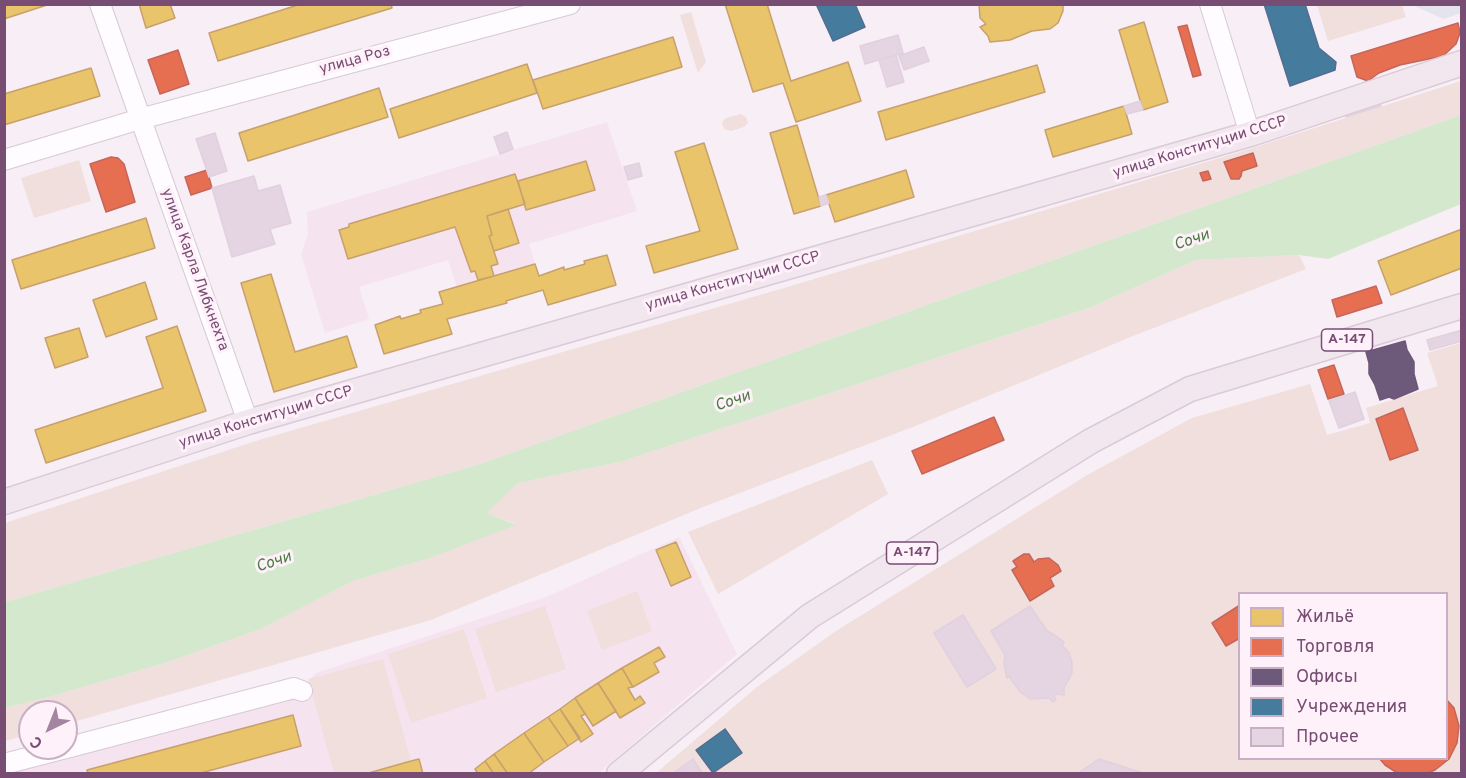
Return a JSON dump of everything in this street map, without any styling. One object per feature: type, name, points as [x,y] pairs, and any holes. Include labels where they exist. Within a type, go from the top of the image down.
[{"type":"main road","name":"улица Конституции СССР","points":[[4,502],[248,422],[1250,134],[1461,63]]},
{"type":"main road","name":"А-147","points":[[619,774],[810,616],[1091,441],[1190,389],[1461,306]]},
{"type":"street","name":"улица Карла Либкнехта","points":[[100,4],[248,422]]},
{"type":"street","name":"улица Роз","points":[[4,160],[140,119],[570,4]]},
{"type":"street","points":[[1210,4],[1250,134]]},
{"type":"street","points":[[78,745],[294,688],[302,691]]},
{"type":"street","points":[[4,764],[20,760]]},
{"type":"shaded area","points":[[1317,5],[1402,5],[1406,17],[1328,41]]},
{"type":"shaded area","points":[[1412,5],[1461,5],[1461,13],[1444,19]]},
{"type":"shaded area","points":[[691,12],[706,62],[698,73],[680,15]]},
{"type":"shaded area","points":[[1461,81],[1461,115],[477,465],[5,602],[5,523],[259,440],[784,288],[1243,151]]},
{"type":"shaded area","points":[[741,114],[746,117],[748,123],[744,127],[731,131],[724,129],[722,122],[726,118]]},
{"type":"shaded area","points":[[607,122],[637,211],[529,244],[535,264],[457,287],[448,260],[359,287],[369,319],[325,333],[301,254],[308,234],[307,212]]},
{"type":"shaded area","points":[[79,160],[91,201],[34,218],[21,178]]},
{"type":"shaded area","points":[[1299,255],[1306,269],[1133,336],[918,425],[703,507],[431,620],[78,721],[78,700],[37,700],[165,663],[261,629],[353,581],[430,558],[515,524],[487,513],[518,483],[620,462],[1089,308],[1196,260]]},
{"type":"shaded area","points":[[1461,343],[1461,773],[655,774],[757,687],[836,631],[1089,474],[1192,418],[1310,384],[1327,435],[1370,423],[1366,408],[1438,386],[1427,353]]},
{"type":"shaded area","points":[[872,460],[888,494],[718,594],[688,532]]},
{"type":"shaded area","points":[[679,537],[737,654],[599,773],[5,774],[4,770],[45,760],[78,760],[78,752],[293,699],[316,673],[546,597]]},
{"type":"shaded area","points":[[637,591],[652,631],[602,650],[587,611]]},
{"type":"shaded area","points":[[545,606],[566,669],[496,692],[475,629]]},
{"type":"shaded area","points":[[464,629],[487,698],[411,723],[388,654]]},
{"type":"shaded area","points":[[383,659],[411,761],[365,773],[334,773],[308,679]]},
{"type":"shaded area","points":[[18,705],[18,737],[5,741],[4,708]]},
{"type":"water","name":"Сочи","points":[[1461,115],[1461,204],[1328,259],[1299,255],[1196,260],[1089,308],[620,462],[518,483],[487,513],[516,525],[430,558],[353,581],[261,629],[165,663],[49,697],[37,700],[18,700],[18,705],[5,708],[5,602],[477,465]]},
{"type":"building: Жильё","points":[[4,4],[50,4],[4,19]]},
{"type":"building: Жильё","points":[[139,4],[170,4],[175,18],[146,28]]},
{"type":"building: Жильё","points":[[301,4],[391,4],[392,8],[218,61],[209,33]]},
{"type":"building: Жильё","points":[[725,4],[767,4],[791,81],[848,62],[861,101],[796,122],[783,83],[753,92]]},
{"type":"building: Жильё","points":[[979,4],[1063,4],[1063,11],[1058,23],[1050,29],[1032,31],[1010,40],[990,42],[980,27],[986,24],[980,18]]},
{"type":"building: Жильё","points":[[1144,22],[1168,102],[1143,110],[1119,30]]},
{"type":"building: Жильё","points":[[673,37],[682,67],[543,109],[533,80]]},
{"type":"building: Жильё","points":[[527,64],[537,93],[399,138],[390,109]]},
{"type":"building: Жильё","points":[[1037,65],[1045,92],[886,140],[878,112]]},
{"type":"building: Жильё","points":[[91,68],[100,96],[4,125],[4,94]]},
{"type":"building: Жильё","points":[[379,88],[388,117],[248,161],[239,133]]},
{"type":"building: Жильё","points":[[1124,106],[1132,134],[1053,157],[1045,130]]},
{"type":"building: Жильё","points":[[797,125],[821,206],[794,214],[770,133]]},
{"type":"building: Жильё","points":[[704,143],[738,249],[654,273],[646,246],[700,231],[675,152]]},
{"type":"building: Жильё","points":[[586,161],[595,190],[526,210],[518,181]]},
{"type":"building: Жильё","points":[[906,170],[914,197],[835,222],[826,195]]},
{"type":"building: Жильё","points":[[515,174],[525,204],[487,216],[492,235],[489,236],[498,264],[491,266],[494,276],[478,280],[475,271],[471,272],[455,227],[348,259],[339,230],[349,227],[349,224]]},
{"type":"building: Жильё","points":[[508,209],[519,243],[494,251],[489,236],[492,235],[487,216]]},
{"type":"building: Жильё","points":[[146,218],[155,248],[21,289],[12,260]]},
{"type":"building: Жильё","points":[[1462,229],[1462,268],[1391,295],[1378,261]]},
{"type":"building: Жильё","points":[[607,255],[616,285],[548,305],[543,290],[506,301],[507,303],[447,319],[452,334],[384,354],[375,325],[400,316],[401,319],[421,313],[420,310],[443,304],[439,292],[535,264],[539,276],[564,267],[564,270],[585,264],[584,261]]},
{"type":"building: Жильё","points":[[271,274],[295,352],[347,336],[357,367],[274,392],[241,283]]},
{"type":"building: Жильё","points":[[145,282],[157,319],[106,337],[93,300]]},
{"type":"building: Жильё","points":[[177,326],[206,411],[46,463],[35,430],[163,388],[146,337]]},
{"type":"building: Жильё","points":[[79,328],[88,357],[55,368],[45,338]]},
{"type":"building: Жильё","points":[[676,542],[691,577],[671,586],[656,550]]},
{"type":"building: Жильё","points":[[659,647],[665,657],[654,663],[659,672],[633,687],[622,668]]},
{"type":"building: Жильё","points":[[622,668],[633,687],[628,688],[635,700],[640,696],[645,703],[620,718],[598,683]]},
{"type":"building: Жильё","points":[[598,683],[616,711],[593,726],[575,698]]},
{"type":"building: Жильё","points":[[575,698],[585,714],[581,716],[593,734],[581,742],[560,709]]},
{"type":"building: Жильё","points":[[560,709],[580,738],[568,746],[548,717]]},
{"type":"building: Жильё","points":[[293,715],[301,746],[197,774],[88,774],[87,770]]},
{"type":"building: Жильё","points":[[548,717],[568,746],[544,762],[524,733]]},
{"type":"building: Жильё","points":[[524,733],[544,762],[528,774],[508,774],[494,754]]},
{"type":"building: Жильё","points":[[494,754],[508,774],[494,774],[485,761]]},
{"type":"building: Жильё","points":[[419,759],[423,774],[365,774],[411,761]]},
{"type":"building: Жильё","points":[[485,761],[494,774],[478,774],[475,769]]},
{"type":"building: Торговля","points":[[1458,23],[1460,33],[1456,44],[1443,56],[1400,65],[1379,73],[1368,81],[1357,77],[1351,56]]},
{"type":"building: Торговля","points":[[1187,25],[1201,75],[1193,77],[1178,27]]},
{"type":"building: Торговля","points":[[178,50],[189,84],[160,94],[148,60]]},
{"type":"building: Торговля","points":[[1253,153],[1257,166],[1242,171],[1239,179],[1231,179],[1224,162]]},
{"type":"building: Торговля","points":[[111,157],[118,158],[124,164],[135,202],[106,212],[90,164]]},
{"type":"building: Торговля","points":[[207,170],[212,188],[191,195],[185,177]]},
{"type":"building: Торговля","points":[[1208,171],[1211,179],[1203,181],[1200,173]]},
{"type":"building: Торговля","points":[[1376,286],[1382,303],[1337,317],[1332,300]]},
{"type":"building: Торговля","points":[[1334,365],[1344,394],[1328,399],[1318,370]]},
{"type":"building: Торговля","points":[[1403,408],[1418,450],[1390,460],[1376,419]]},
{"type":"building: Торговля","points":[[994,417],[1004,440],[922,474],[912,451]]},
{"type":"building: Торговля","points":[[1024,554],[1029,554],[1034,562],[1038,559],[1049,558],[1058,565],[1061,571],[1050,578],[1054,586],[1030,601],[1012,570],[1017,567],[1013,561]]},
{"type":"building: Торговля","points":[[1238,606],[1238,639],[1226,646],[1212,623]]},
{"type":"building: Торговля","points":[[1448,701],[1454,708],[1459,726],[1457,743],[1449,759]]},
{"type":"building: Торговля","points":[[1381,760],[1448,760],[1435,770],[1425,774],[1399,774]]},
{"type":"building: Офисы","points":[[1405,341],[1414,362],[1418,389],[1394,399],[1389,397],[1380,400],[1369,374],[1366,352]]},
{"type":"building: Учреждения","points":[[816,4],[855,4],[865,27],[833,41]]},
{"type":"building: Учреждения","points":[[1264,4],[1305,4],[1319,48],[1336,62],[1335,70],[1290,86]]},
{"type":"building: Учреждения","points":[[725,729],[742,753],[713,773],[696,750]]},
{"type":"building: Прочее","points":[[898,35],[903,53],[865,64],[860,46]]},
{"type":"building: Прочее","points":[[924,47],[929,61],[904,70],[899,56]]},
{"type":"building: Прочее","points":[[896,55],[904,82],[887,87],[879,60]]},
{"type":"building: Прочее","points":[[1378,97],[1381,106],[1346,117],[1343,108]]},
{"type":"building: Прочее","points":[[1140,101],[1143,110],[1127,114],[1124,106]]},
{"type":"building: Прочее","points":[[507,132],[513,149],[500,154],[494,137]]},
{"type":"building: Прочее","points":[[215,133],[227,171],[209,177],[196,139]]},
{"type":"building: Прочее","points":[[639,163],[642,176],[628,180],[624,167]]},
{"type":"building: Прочее","points":[[254,176],[258,191],[280,185],[291,223],[270,229],[275,244],[232,257],[212,188]]},
{"type":"building: Прочее","points":[[826,195],[829,203],[821,206],[819,197]]},
{"type":"building: Прочее","points":[[1462,330],[1462,341],[1430,350],[1427,340]]},
{"type":"building: Прочее","points":[[1355,392],[1364,419],[1339,428],[1329,401]]},
{"type":"building: Прочее","points":[[1030,606],[1047,631],[1064,642],[1062,645],[1069,653],[1072,663],[1072,673],[1064,688],[1064,695],[1057,694],[1053,702],[1049,698],[1030,699],[1020,692],[1009,676],[1007,678],[1005,655],[991,631]]},
{"type":"building: Прочее","points":[[963,615],[996,669],[967,687],[934,633]]},
{"type":"building: Прочее","points":[[693,759],[703,774],[672,774]]},
{"type":"building: Прочее","points":[[1099,759],[1146,774],[1077,774]]}]
